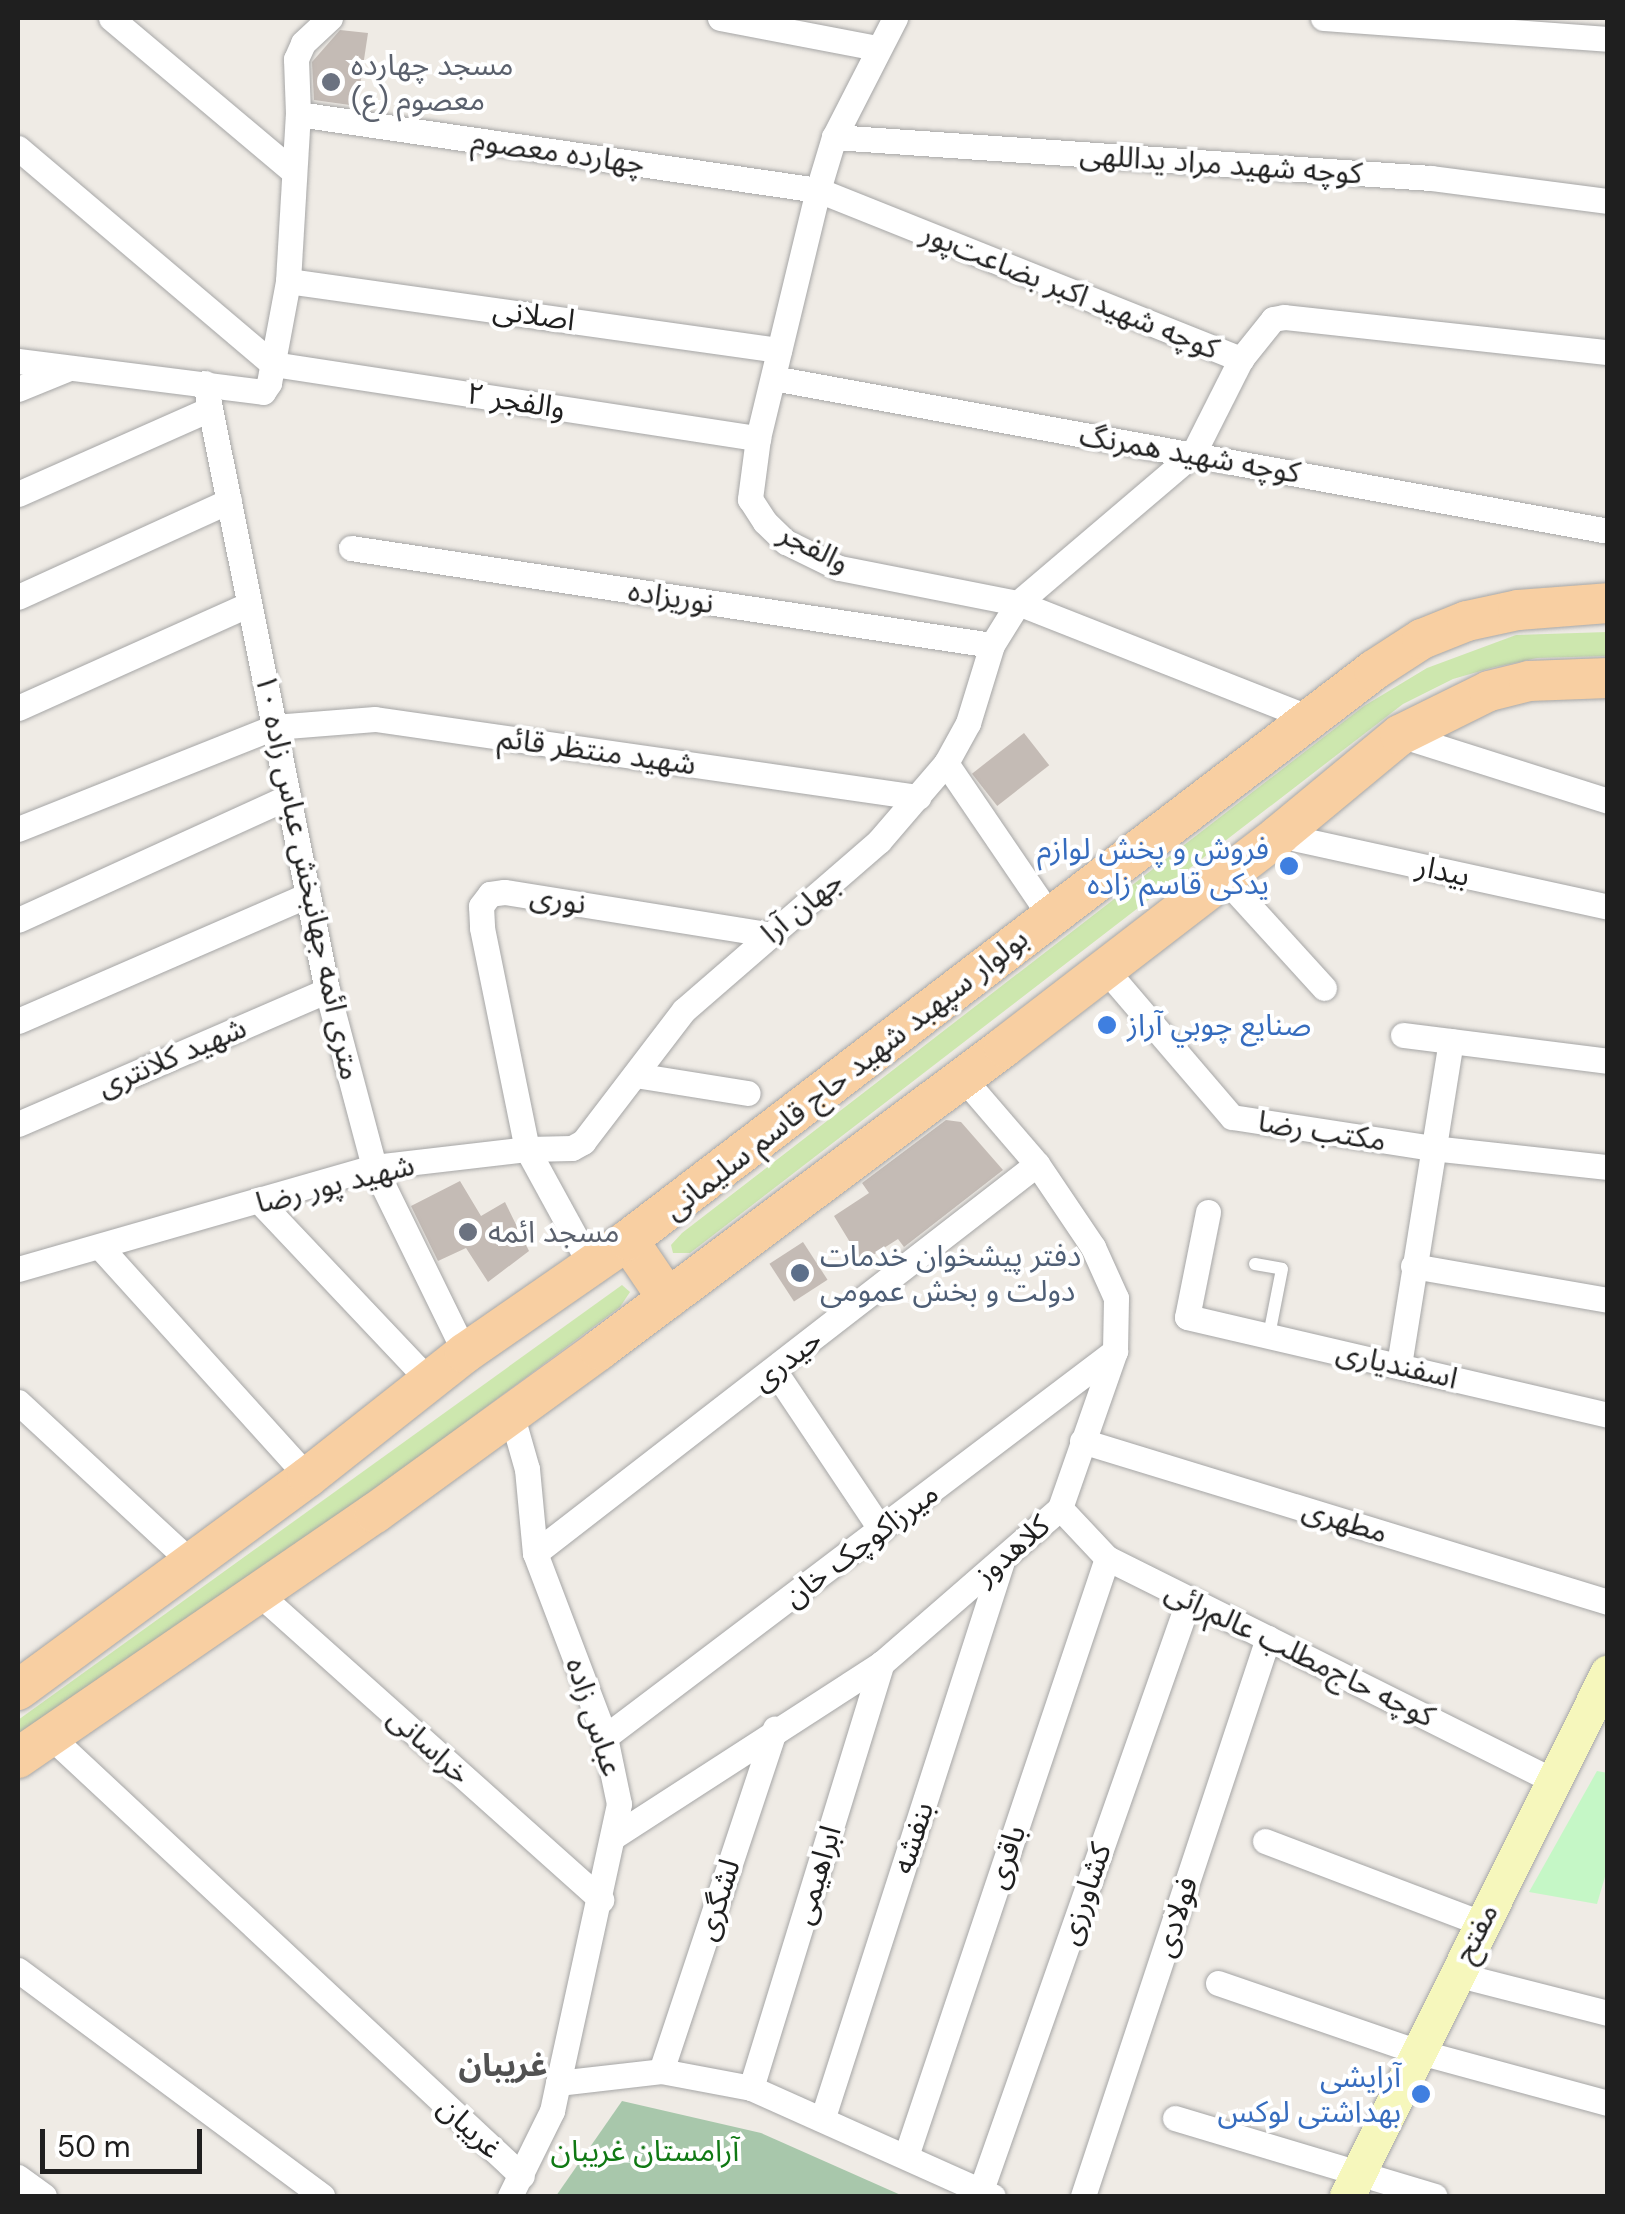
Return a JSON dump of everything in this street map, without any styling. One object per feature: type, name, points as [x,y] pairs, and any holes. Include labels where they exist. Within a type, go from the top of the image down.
[{"type":"main road","name":"بولوار سپهبد شهید حاج قاسم سلیمانی","points":[[20,1684],[192,1563],[465,1352],[628,1240],[1050,916],[1422,639],[1518,610],[1608,604]]},
{"type":"main road","points":[[34,1748],[668,1299],[1279,836],[1400,736],[1489,691],[1529,681],[1608,678]]},
{"type":"main road","points":[[628,1240],[668,1299]]},
{"type":"main road","name":"مفتح","points":[[1352,2185],[1608,1672]]},
{"type":"street","points":[[111,18],[294,172]]},
{"type":"street","points":[[18,361],[262,392],[273,364],[288,280],[298,114],[296,60],[304,43],[330,18]]},
{"type":"street","points":[[720,18],[878,48]]},
{"type":"street","name":"والفجر","points":[[895,18],[834,137],[818,190],[758,438],[750,499],[765,522],[786,542],[840,568],[1018,603],[1312,719]]},
{"type":"street","points":[[1323,18],[1608,40]]},
{"type":"street","name":"چهارده معصوم","points":[[298,114],[818,190]]},
{"type":"street","name":"کوچه شهید مراد یداللهی","points":[[834,137],[1432,178],[1608,201]]},
{"type":"street","points":[[18,148],[273,364]]},
{"type":"street","name":"کوچه شهید اکبر بضاعت‌پور","points":[[818,190],[1242,359],[1273,319],[1284,317],[1608,352]]},
{"type":"street","name":"اصلانی","points":[[288,280],[780,350]]},
{"type":"street","points":[[1193,454],[1242,359]]},
{"type":"street","name":"والفجر ۲","points":[[273,364],[758,438]]},
{"type":"street","points":[[18,389],[72,367]]},
{"type":"street","name":"کوچه شهید همرنگ","points":[[772,378],[1608,531]]},
{"type":"street","name":"۱۰ متری ائمه جهانبخش عباس زاده","points":[[205,383],[327,990],[374,1167],[465,1352]]},
{"type":"street","points":[[18,494],[210,409]]},
{"type":"street","name":"جهان آرا","points":[[527,1150],[572,1148],[583,1142],[684,1010],[767,934],[846,871],[918,797],[946,763],[968,722],[992,645],[1018,603],[1193,454]]},
{"type":"street","points":[[18,597],[228,501]]},
{"type":"street","name":"نوریزاده","points":[[351,548],[992,645]]},
{"type":"street","points":[[18,708],[249,604]]},
{"type":"street","name":"شهید منتظر قائم","points":[[18,829],[274,728],[375,720],[918,797]]},
{"type":"street","points":[[1400,736],[1608,800]]},
{"type":"street","points":[[946,763],[1050,916]]},
{"type":"street","points":[[18,920],[288,797]]},
{"type":"street","name":"بیدار","points":[[1279,836],[1608,907]]},
{"type":"street","points":[[1223,877],[1324,988]]},
{"type":"street","name":"نوری","points":[[527,1150],[482,928],[481,906],[490,894],[504,892],[767,934]]},
{"type":"street","points":[[18,1021],[308,894]]},
{"type":"street","name":"مکتب رضا","points":[[1104,969],[1232,1118],[1432,1148],[1608,1167]]},
{"type":"street","name":"شهید کلانتری","points":[[18,1124],[327,990]]},
{"type":"street","points":[[1403,1035],[1608,1061]]},
{"type":"street","points":[[1399,1365],[1451,1041]]},
{"type":"street","points":[[635,1076],[748,1092]]},
{"type":"street","name":"کلاهدوز","points":[[613,1836],[775,1728],[882,1663],[1060,1508],[1116,1351],[1116,1298],[1094,1246],[1037,1164],[963,1078]]},
{"type":"street","points":[[527,1150],[591,1266]]},
{"type":"street","name":"شهید پور رضا","points":[[18,1269],[374,1167],[527,1150]]},
{"type":"street","name":"حیدری","points":[[535,1553],[1037,1164]]},
{"type":"street","points":[[259,1201],[430,1382]]},
{"type":"street","name":"اسفندیاری","points":[[1208,1212],[1187,1318],[1608,1415]]},
{"type":"street","points":[[101,1248],[308,1476]]},
{"type":"street","points":[[1413,1266],[1608,1300]]},
{"type":"street","name":"میرزاکوچک خان","points":[[605,1737],[1116,1351]]},
{"type":"street","points":[[774,1370],[881,1530]]},
{"type":"street","points":[[18,1402],[192,1563]]},
{"type":"street","name":"عباس زاده","points":[[511,1413],[527,1469],[535,1553],[605,1737],[619,1804],[602,1900],[558,2083]]},
{"type":"street","name":"مطهری","points":[[1082,1441],[1608,1602]]},
{"type":"street","name":"کوچه حاج‌مطلب عالم‌رائی","points":[[1060,1508],[1107,1558],[1554,1780]]},
{"type":"street","name":"بنفشه","points":[[823,2118],[1003,1558]]},
{"type":"street","name":"باقری","points":[[906,2156],[1107,1558]]},
{"type":"street","name":"خراسانی","points":[[257,1592],[602,1900]]},
{"type":"street","name":"کشاورزی","points":[[988,2193],[1190,1599]]},
{"type":"street","name":"فولادی","points":[[1084,2196],[1268,1638]]},
{"type":"street","name":"ابراهیمی","points":[[751,2088],[882,1663]]},
{"type":"street","name":"لشگری","points":[[661,2071],[775,1728]]},
{"type":"street","name":"غریبان","points":[[34,1748],[516,2186],[552,2111],[558,2083]]},
{"type":"street","points":[[1265,1841],[1481,1923]]},
{"type":"street","points":[[18,1970],[322,2196]]},
{"type":"street","points":[[1455,1974],[1608,2013]]},
{"type":"street","points":[[1218,1983],[1416,2051],[1608,2103]]},
{"type":"street","points":[[558,2083],[661,2071],[751,2088],[988,2193]]},
{"type":"street","points":[[1175,2118],[1352,2185],[1435,2196]]},
{"type":"street","points":[[18,2177],[44,2196]]},
{"type":"lane","points":[[1255,1264],[1282,1270],[1270,1335]]},
{"type":"green space","points":[[1607,632],[1607,656],[1537,658],[1491,668],[1453,679],[1403,704],[690,1253],[673,1253],[671,1245],[682,1233],[1364,706],[1427,668],[1516,635]]},
{"type":"green space","points":[[622,1285],[630,1292],[620,1307],[418,1458],[18,1741],[18,1720]]},
{"type":"green space","points":[[1597,1771],[1608,1773],[1607,1870],[1597,1904],[1529,1892]]},
{"type":"green space","name":"آرامستان غریبان","points":[[622,2101],[761,2133],[903,2196],[556,2196]]},
{"type":"building","name":"مسجد چهارده معصوم (ع)","points":[[340,30],[368,33],[357,106],[314,100],[312,62]]},
{"type":"building","points":[[1024,733],[1049,765],[997,806],[972,774]]},
{"type":"building","points":[[946,1120],[961,1122],[1003,1170],[904,1247],[898,1239],[862,1262],[834,1216],[869,1193],[862,1183]]},
{"type":"building","name":"مسجد ائمه","points":[[460,1181],[481,1216],[505,1202],[529,1251],[488,1282],[466,1248],[438,1261],[411,1206]]},
{"type":"building","name":"دفتر پیشخوان خدمات دولت و بخش عمومی","points":[[803,1242],[828,1280],[794,1302],[769,1264]]},
{"type":"place","name":"مسجد چهارده معصوم (ع)","points":[[331,82]]},
{"type":"place","name":"فروش و پخش لوازم یدکی قاسم زاده","points":[[1289,866]]},
{"type":"place","name":"صنايع چوبي آراز","points":[[1107,1025]]},
{"type":"place","name":"مسجد ائمه","points":[[468,1232]]},
{"type":"place","name":"دفتر پیشخوان خدمات دولت و بخش عمومی","points":[[800,1273]]},
{"type":"place","name":"آرایشی بهداشتی لوکس","points":[[1421,2094]]},
{"type":"district","name":"غریبان","points":[[503,2065]]}]
